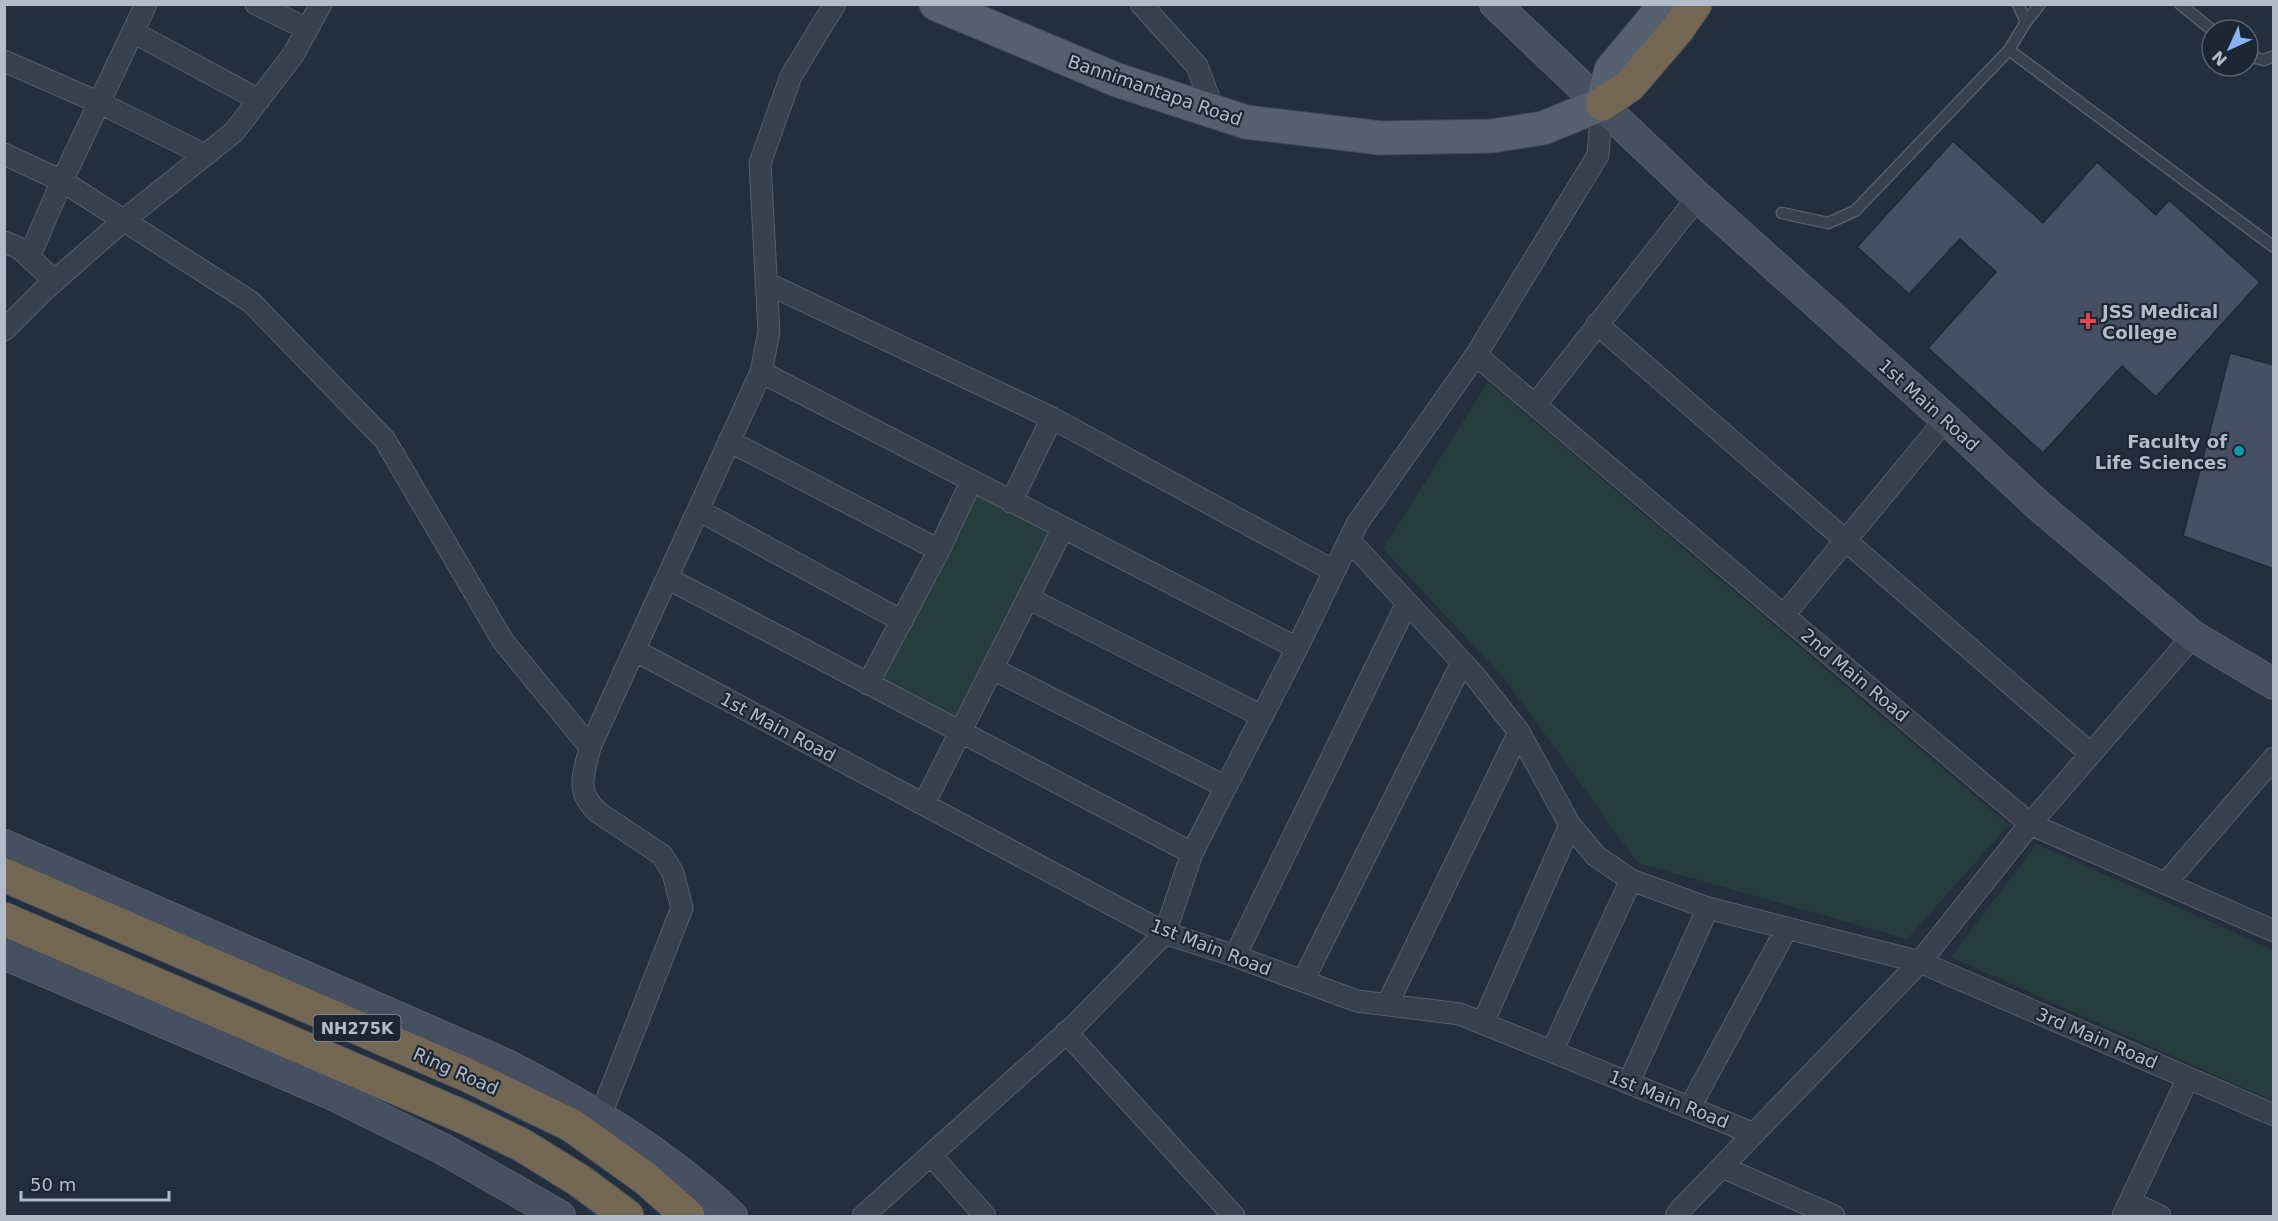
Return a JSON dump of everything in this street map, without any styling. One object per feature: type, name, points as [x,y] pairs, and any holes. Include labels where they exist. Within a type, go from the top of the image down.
[{"type":"highway","name":"Bannimantapa Road","points":[[1602,104],[1629,86],[1677,30],[1695,4]]},
{"type":"highway","name":"Ring Road","points":[[4,875],[467,1075],[571,1125],[645,1178],[688,1216]]},
{"type":"highway","name":"NH275K","points":[[4,920],[466,1118],[522,1145],[580,1181],[627,1216]]},
{"type":"main road","name":"Bannimantapa Road","points":[[936,4],[1117,80],[1246,122],[1382,138],[1492,136],[1543,128],[1602,104]]},
{"type":"main road","points":[[1602,104],[1611,70],[1666,4]]},
{"type":"street","points":[[29,257],[62,181],[146,4]]},
{"type":"street","points":[[256,4],[307,29]]},
{"type":"street","points":[[5,329],[124,220],[234,132],[293,55],[321,4]]},
{"type":"street","points":[[1141,4],[1197,66],[1214,111]]},
{"type":"street","name":"1st Main Road","points":[[1495,4],[1698,197],[1946,419],[2039,506],[2193,636],[2274,684]]},
{"type":"street","points":[[600,1117],[682,908],[674,873],[662,855],[599,813],[585,797],[581,786],[590,747],[761,372],[770,332],[760,163],[791,76],[833,5]]},
{"type":"street","points":[[134,32],[259,100]]},
{"type":"street","points":[[4,61],[100,103],[205,155]]},
{"type":"street","points":[[863,1216],[1066,1032],[1164,933],[1192,853],[1297,648],[1357,524],[1476,355],[1598,155],[1602,104]]},
{"type":"street","points":[[4,154],[62,181],[251,302],[385,440],[503,641],[590,747]]},
{"type":"street","points":[[1535,405],[1698,197]]},
{"type":"street","points":[[4,242],[20,248],[55,281]]},
{"type":"street","points":[[766,282],[1052,418],[1334,571]]},
{"type":"street","points":[[1597,324],[2091,754]]},
{"type":"street","name":"2nd Main Road","points":[[1476,355],[2030,824],[2274,931]]},
{"type":"street","points":[[761,372],[1297,648]]},
{"type":"street","points":[[1011,502],[1052,418]]},
{"type":"street","points":[[1784,615],[1946,419]]},
{"type":"street","points":[[729,441],[939,550]]},
{"type":"street","points":[[868,684],[939,550],[971,482]]},
{"type":"street","points":[[698,510],[902,621]]},
{"type":"street","points":[[924,804],[1063,528]]},
{"type":"street","name":"3rd Main Road","points":[[1349,540],[1474,675],[1519,732],[1570,825],[1596,856],[1631,880],[1708,908],[1920,962],[2274,1115]]},
{"type":"street","points":[[667,578],[1192,853]]},
{"type":"street","points":[[1028,598],[1262,716]]},
{"type":"street","points":[[1235,956],[1407,603]]},
{"type":"street","points":[[1676,1216],[1920,962],[2030,824],[2193,636]]},
{"type":"street","name":"1st Main Road","points":[[634,650],[1164,933],[1235,956],[1357,1001],[1460,1014],[1754,1134]]},
{"type":"street","points":[[1303,981],[1462,663]]},
{"type":"street","points":[[993,669],[1226,786]]},
{"type":"street","points":[[1387,1005],[1519,732]]},
{"type":"street","points":[[2166,883],[2274,758]]},
{"type":"street","points":[[1483,1023],[1570,825]]},
{"type":"street","points":[[4,845],[505,1064],[575,1100],[647,1147],[732,1216]]},
{"type":"street","points":[[1552,1051],[1631,880]]},
{"type":"street","points":[[1629,1082],[1708,908]]},
{"type":"street","points":[[1690,1107],[1787,928]]},
{"type":"street","points":[[4,954],[329,1093],[443,1149],[560,1216]]},
{"type":"street","points":[[1066,1032],[1234,1216]]},
{"type":"street","points":[[2160,1216],[2126,1209],[2188,1078]]},
{"type":"street","points":[[931,1155],[985,1216]]},
{"type":"street","points":[[1722,1167],[1834,1216]]},
{"type":"lane","points":[[2018,4],[2026,22]]},
{"type":"lane","points":[[1782,213],[1827,223],[1855,211],[2009,50],[2040,4]]},
{"type":"lane","points":[[2180,4],[2200,20]]},
{"type":"lane","points":[[2009,50],[2274,247]]},
{"type":"green space","points":[[1488,382],[2009,825],[1907,939],[1638,863],[1505,679],[1383,549]]},
{"type":"green space","points":[[975,492],[1050,530],[956,719],[880,681]]},
{"type":"green space","points":[[2037,844],[2273,950],[2273,1101],[1951,957]]},
{"type":"building","name":"JSS Medical College","points":[[1953,141],[2043,223],[2097,162],[2156,215],[2169,200],[2260,282],[2156,397],[2122,366],[2043,453],[1928,348],[1996,272],[1960,239],[1909,294],[1857,247]]},
{"type":"building","name":"Faculty of Life Sciences","points":[[2230,353],[2274,365],[2274,569],[2183,536]]},
{"type":"place","name":"JSS Medical College","points":[[2088,321]]},
{"type":"place","name":"Faculty of Life Sciences","points":[[2239,451]]}]
